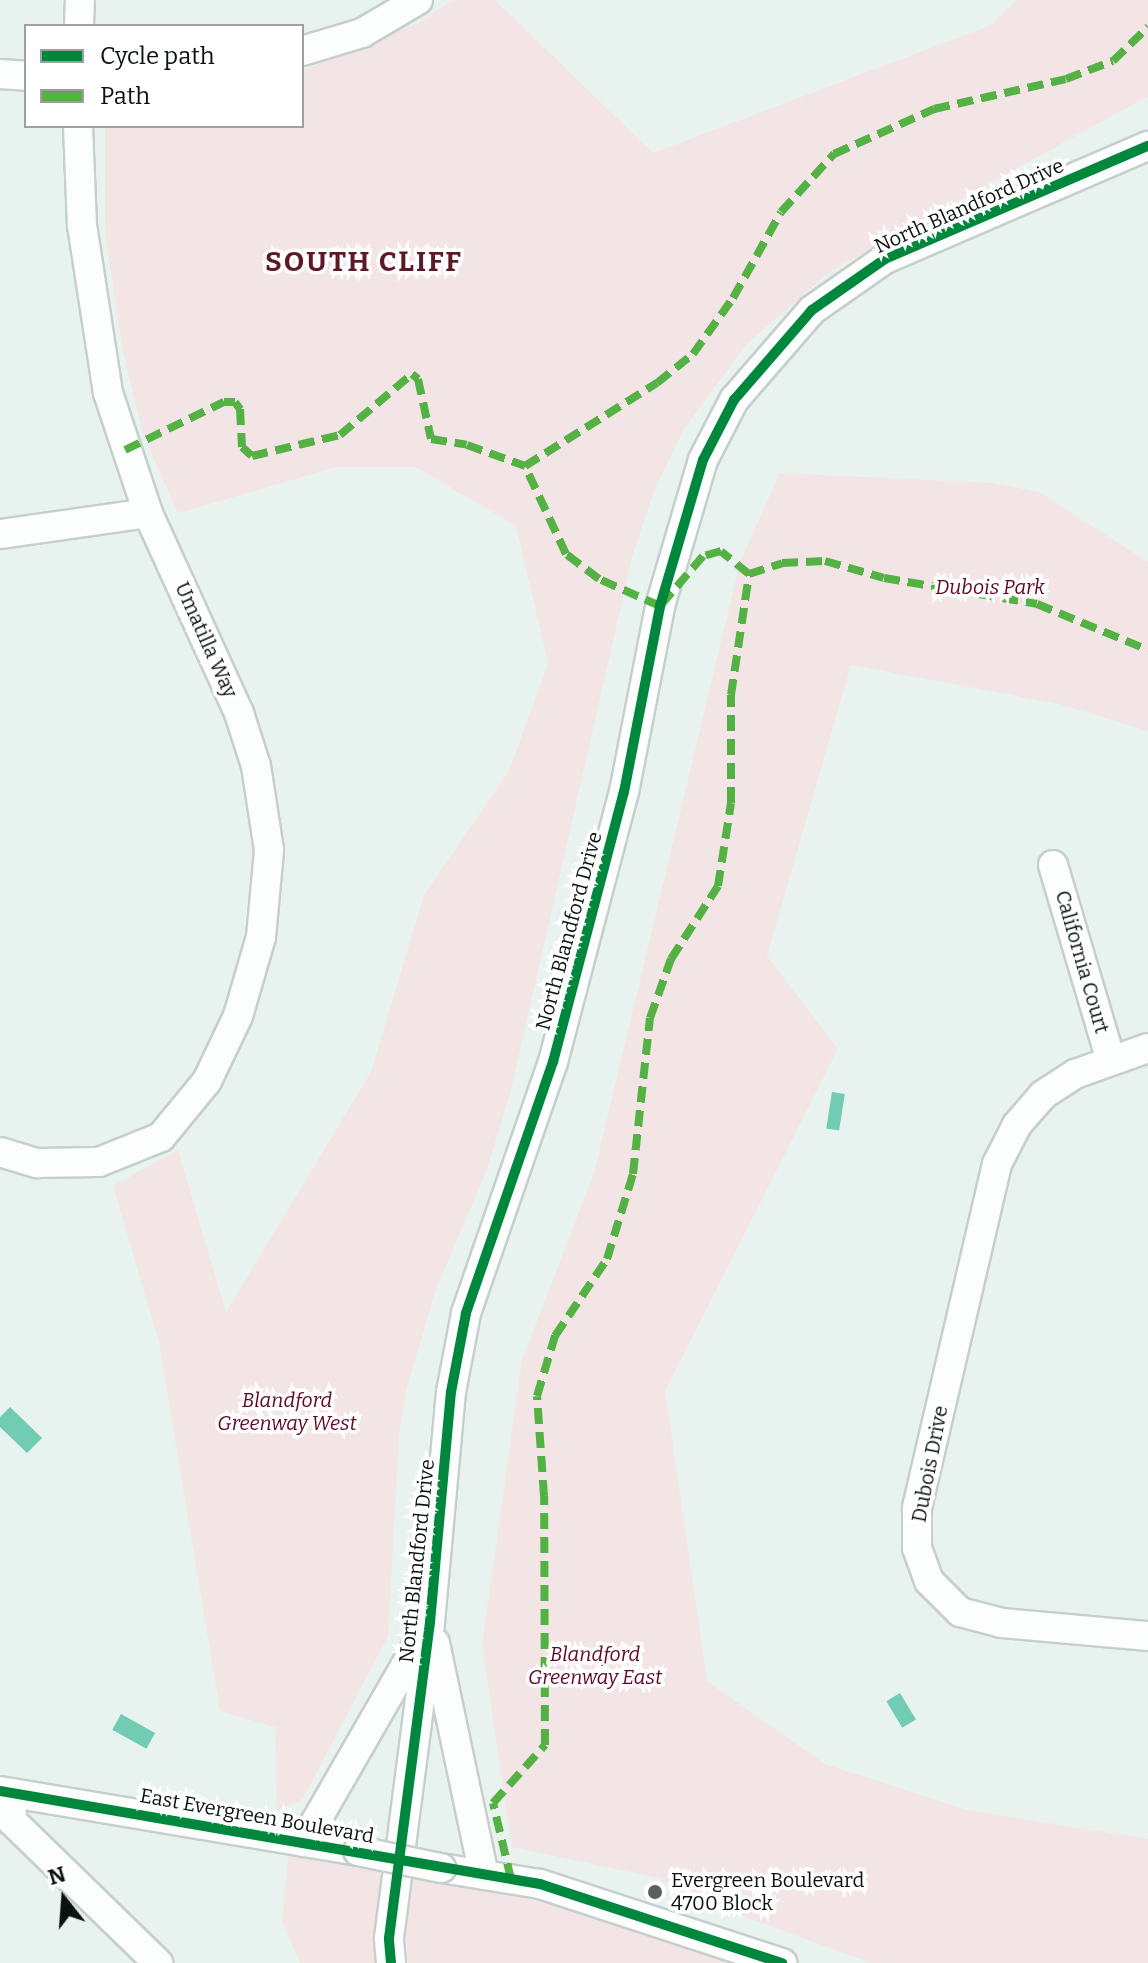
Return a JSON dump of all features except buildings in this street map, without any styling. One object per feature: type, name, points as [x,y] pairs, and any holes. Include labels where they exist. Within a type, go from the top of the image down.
[{"type":"street","points":[[79,24],[80,0]]},
{"type":"street","points":[[304,50],[362,33],[418,0]]},
{"type":"street","points":[[0,74],[24,76]]},
{"type":"street","name":"Umatilla Way","points":[[0,1152],[37,1163],[99,1162],[161,1137],[207,1081],[238,1016],[261,937],[269,850],[256,766],[239,713],[148,513],[108,393],[82,226],[78,128]]},
{"type":"street","name":"North Blandford Drive","points":[[391,1963],[389,1938],[430,1622],[451,1392],[466,1313],[553,1062],[624,792],[660,606],[703,460],[734,400],[812,310],[885,259],[1148,146]]},
{"type":"street","points":[[0,534],[148,513]]},
{"type":"street","name":"California Court","points":[[1053,865],[1110,1058]]},
{"type":"street","name":"Dubois Drive","points":[[1148,1048],[1110,1058],[1043,1095],[1017,1125],[997,1164],[917,1509],[917,1548],[929,1581],[960,1612],[1002,1623],[1148,1636]]},
{"type":"street","points":[[304,1842],[430,1622]]},
{"type":"street","points":[[430,1622],[484,1875]]},
{"type":"street","points":[[6,1792],[12,1821],[158,1963]]},
{"type":"street","name":"East Evergreen Boulevard","points":[[6,1792],[540,1884],[782,1963]]},
{"type":"green space","name":"Blandford Greenway West","points":[[452,0],[495,0],[653,153],[989,26],[1017,0],[1148,0],[1148,96],[831,271],[746,345],[684,429],[654,491],[633,554],[510,1094],[486,1172],[436,1289],[407,1388],[399,1435],[388,1636],[303,1799],[277,1810],[275,1727],[220,1711],[159,1343],[113,1186],[178,1150],[226,1312],[371,1072],[424,895],[509,771],[548,663],[516,526],[416,467],[337,467],[178,513],[143,434],[122,348],[105,231],[105,128],[304,128],[304,70],[420,22]]},
{"type":"green space","points":[[780,473],[993,483],[1039,492],[1148,562],[1148,731],[1059,704],[851,665],[767,956],[838,1049],[665,1391],[707,1681],[825,1764],[968,1810],[1148,1839],[1148,1963],[870,1963],[676,1891],[658,1878],[512,1847],[482,1645],[522,1360],[594,1173],[740,562]]},
{"type":"green space","points":[[289,1849],[380,1868],[382,1963],[300,1963],[282,1921]]},
{"type":"green space","points":[[403,1868],[573,1910],[730,1957],[729,1963],[408,1963]]},
{"type":"shaded area","points":[[832,1092],[845,1094],[839,1131],[826,1129]]},
{"type":"shaded area","points":[[10,1407],[42,1438],[27,1453],[0,1427],[0,1417]]},
{"type":"shaded area","points":[[900,1693],[916,1720],[902,1728],[886,1701]]},
{"type":"shaded area","points":[[121,1714],[155,1733],[146,1749],[112,1730]]},
{"type":"marked path","points":[[511,1879],[493,1803],[545,1745],[544,1496],[537,1396],[555,1336],[607,1259],[633,1174],[650,1018],[671,959],[718,886],[731,803],[731,695],[749,574],[721,551],[703,556],[660,606],[599,579],[566,554],[525,466],[657,383],[693,354],[733,298],[781,212],[834,154],[934,109],[1066,79],[1113,61],[1148,27]]},
{"type":"marked path","points":[[125,450],[224,402],[235,402],[240,409],[242,447],[252,456],[340,435],[412,374],[418,379],[431,439],[467,445],[525,466]]},
{"type":"marked path","points":[[749,574],[782,563],[825,561],[884,578],[1037,604],[1148,650]]},
{"type":"cycle path","points":[[391,1963],[389,1938],[430,1622],[451,1392],[466,1313],[553,1062],[624,792],[660,606],[703,460],[734,400],[812,310],[885,259],[1148,146]]},
{"type":"cycle path","points":[[0,1791],[540,1884],[782,1963]]},
{"type":"place","name":"Evergreen Boulevard 4700 Block","points":[[655,1892]]},
{"type":"district","name":"SOUTH CLIFF","points":[[364,262]]},
{"type":"park label","name":"Dubois Park","points":[[990,587]]},
{"type":"park label","name":"Blandford Greenway East","points":[[595,1666]]}]
